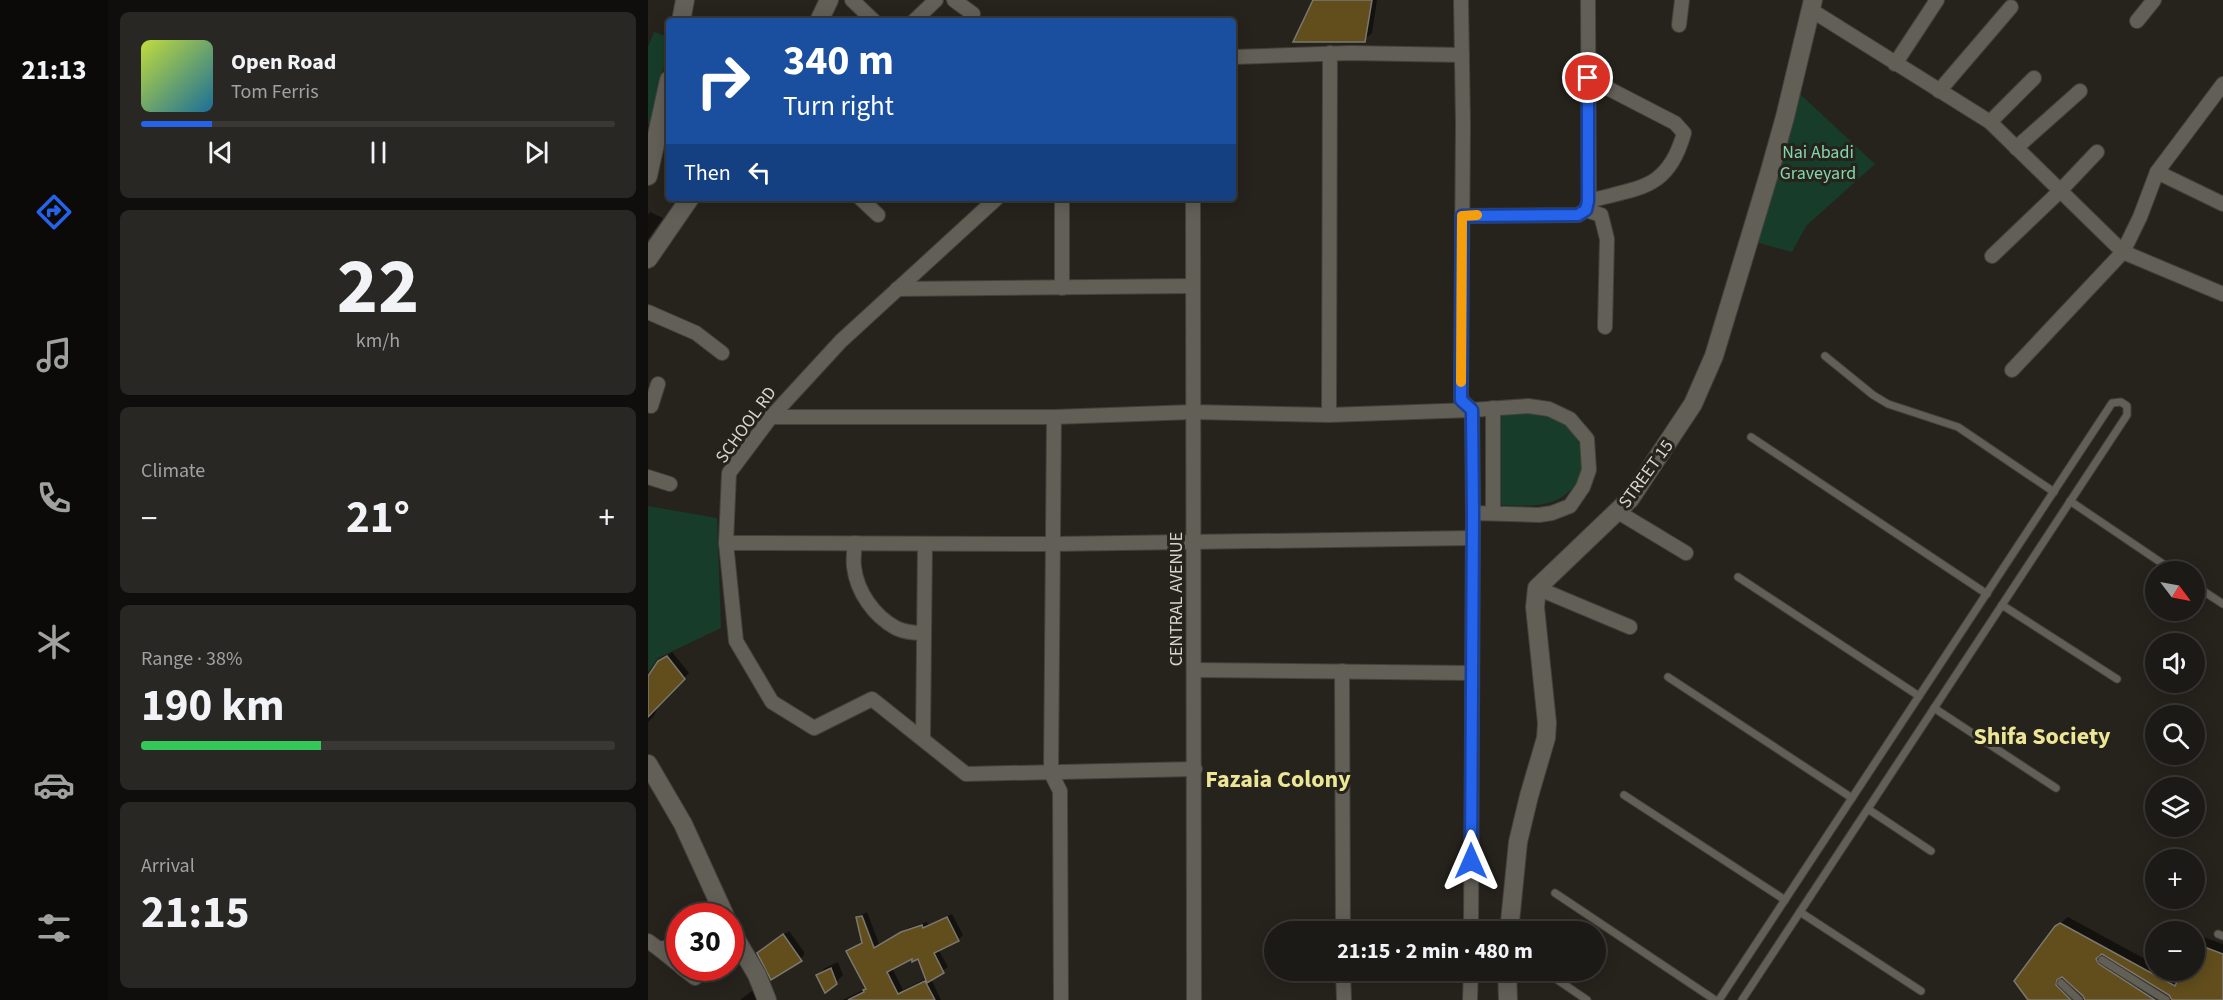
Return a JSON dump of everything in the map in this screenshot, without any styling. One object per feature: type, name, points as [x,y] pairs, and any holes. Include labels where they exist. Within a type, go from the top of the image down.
[{"type":"street","points":[[682,18],[685,0]]},
{"type":"street","points":[[820,18],[829,0]]},
{"type":"street","points":[[852,0],[868,5]]},
{"type":"street","points":[[917,18],[936,0]]},
{"type":"street","points":[[954,0],[973,14]]},
{"type":"street","points":[[1461,0],[1461,400],[1472,410],[1471,921]]},
{"type":"street","points":[[1587,206],[1588,0]]},
{"type":"street","points":[[1679,25],[1682,0]]},
{"type":"street","points":[[1895,64],[1937,0]]},
{"type":"street","points":[[2137,21],[2154,0]]},
{"type":"street","points":[[1812,3],[1895,64],[1990,122],[2122,252],[2223,294]]},
{"type":"street","name":"STREET 15","points":[[1537,588],[1618,512],[1646,477],[1693,404],[1714,356],[1785,117],[1812,3]]},
{"type":"street","points":[[1939,91],[2011,7]]},
{"type":"street","points":[[1236,57],[1330,54],[1462,55]]},
{"type":"street","points":[[1329,415],[1330,54]]},
{"type":"street","points":[[1462,216],[1578,215],[1587,206],[1657,181],[1672,166],[1684,133],[1675,123],[1588,78]]},
{"type":"street","points":[[1990,122],[2034,78]]},
{"type":"street","points":[[2012,370],[2122,252],[2140,217],[2157,172],[2223,84]]},
{"type":"street","points":[[2016,148],[2080,91]]},
{"type":"street","points":[[649,168],[666,93]]},
{"type":"street","points":[[1992,256],[2097,152]]},
{"type":"street","points":[[2157,172],[2223,204]]},
{"type":"street","points":[[648,259],[688,201]]},
{"type":"street","points":[[863,201],[878,215]]},
{"type":"street","name":"SCHOOL RD","points":[[923,739],[872,699],[814,728],[772,702],[736,641],[726,543],[729,473],[771,417],[841,341],[993,201]]},
{"type":"street","points":[[1062,201],[1062,288]]},
{"type":"street","name":"CENTRAL AVENUE","points":[[1193,201],[1194,1000]]},
{"type":"street","points":[[1587,206],[1601,215],[1607,239],[1605,327]]},
{"type":"street","points":[[897,289],[1193,286]]},
{"type":"street","points":[[648,312],[696,333],[722,353]]},
{"type":"street","points":[[652,406],[658,384]]},
{"type":"street","points":[[771,417],[1054,417],[1193,412],[1329,415],[1528,406],[1549,409],[1570,419],[1587,439],[1589,470],[1583,487],[1570,506],[1539,515],[1473,513]]},
{"type":"street","points":[[1492,512],[1493,408]]},
{"type":"street","points":[[1054,417],[1051,773],[1060,791],[1061,1000]]},
{"type":"street","points":[[648,477],[670,484]]},
{"type":"street","points":[[1618,512],[1686,553]]},
{"type":"street","points":[[726,543],[1053,544],[1472,538]]},
{"type":"street","points":[[855,543],[854,566],[860,589],[868,603],[896,628],[924,633]]},
{"type":"street","points":[[925,544],[923,739],[966,774],[1195,769]]},
{"type":"street","points":[[1510,921],[1518,842],[1546,738],[1547,723],[1535,607],[1537,588],[1630,627]]},
{"type":"street","points":[[1195,669],[1471,673]]},
{"type":"street","points":[[1342,671],[1343,921]]},
{"type":"street","points":[[648,764],[683,824],[719,903]]},
{"type":"street","points":[[653,945],[666,955]]},
{"type":"street","points":[[744,952],[757,975],[767,1000]]},
{"type":"street","points":[[1343,981],[1344,1000]]},
{"type":"street","points":[[1470,1000],[1471,981]]},
{"type":"street","points":[[1507,981],[1508,1000]]},
{"type":"lane","points":[[1825,356],[1873,395],[1888,404],[1958,427],[2054,492]]},
{"type":"lane","points":[[1555,893],[1717,1000],[2112,403],[2121,402],[2127,406],[2127,416],[1742,1000]]},
{"type":"lane","points":[[1751,437],[1986,594]]},
{"type":"lane","points":[[2070,501],[2159,561]]},
{"type":"lane","points":[[1738,578],[1919,696]]},
{"type":"lane","points":[[2205,592],[2223,604]]},
{"type":"lane","points":[[2002,605],[2117,679]]},
{"type":"lane","points":[[1668,677],[1852,798]]},
{"type":"lane","points":[[1935,708],[2056,788]]},
{"type":"lane","points":[[1624,795],[1785,900]]},
{"type":"lane","points":[[1868,809],[1931,851]]},
{"type":"lane","points":[[1800,912],[1921,991]]},
{"type":"lane","points":[[2102,960],[2166,1000]]},
{"type":"lane","points":[[1559,981],[1587,1000]]},
{"type":"lane","points":[[2061,983],[2079,1000]]},
{"type":"green space","points":[[654,32],[666,36],[666,57],[651,124],[648,124],[648,47]]},
{"type":"green space","name":"Nai Abadi Graveyard","points":[[1800,94],[1875,164],[1806,226],[1792,252],[1755,242]]},
{"type":"green space","points":[[1528,413],[1553,417],[1569,427],[1576,437],[1582,458],[1578,480],[1571,489],[1555,501],[1531,505],[1498,505],[1499,418],[1506,414]]},
{"type":"green space","points":[[648,506],[717,518],[721,628],[658,658],[648,672]]},
{"type":"building","points":[[1313,0],[1372,0],[1365,42],[1293,42]]},
{"type":"building","points":[[667,656],[685,679],[648,717],[648,676],[658,661]]},
{"type":"building","points":[[862,916],[874,948],[901,932],[922,925],[923,928],[947,917],[959,941],[934,953],[944,973],[927,983],[918,959],[912,962],[912,959],[887,972],[898,994],[925,981],[935,1000],[848,1000],[866,989],[846,951],[862,943],[856,917]]},
{"type":"building","points":[[2060,923],[2145,970],[2145,980],[2102,954],[2096,959],[2099,964],[2155,1000],[2085,1000],[2062,977],[2057,980],[2056,985],[2071,1000],[2028,1000],[2014,981],[2055,926]]},
{"type":"building","points":[[783,934],[802,961],[771,980],[757,953]]},
{"type":"building","points":[[2205,947],[2223,954],[2223,1000],[2172,1000],[2169,995],[2146,981],[2166,981],[2175,986],[2177,981],[2205,981]]},
{"type":"building","points":[[831,968],[837,984],[825,993],[816,975]]},
{"type":"slow traffic","points":[[1461,382],[1462,216],[1477,215]]},
{"type":"district","name":"Shifa Society","points":[[2042,736]]},
{"type":"district","name":"Fazaia Colony","points":[[1278,779]]},
{"type":"route","points":[[1471,861],[1472,410],[1461,400],[1462,216],[1578,215],[1586,210],[1588,201],[1588,78]]}]
